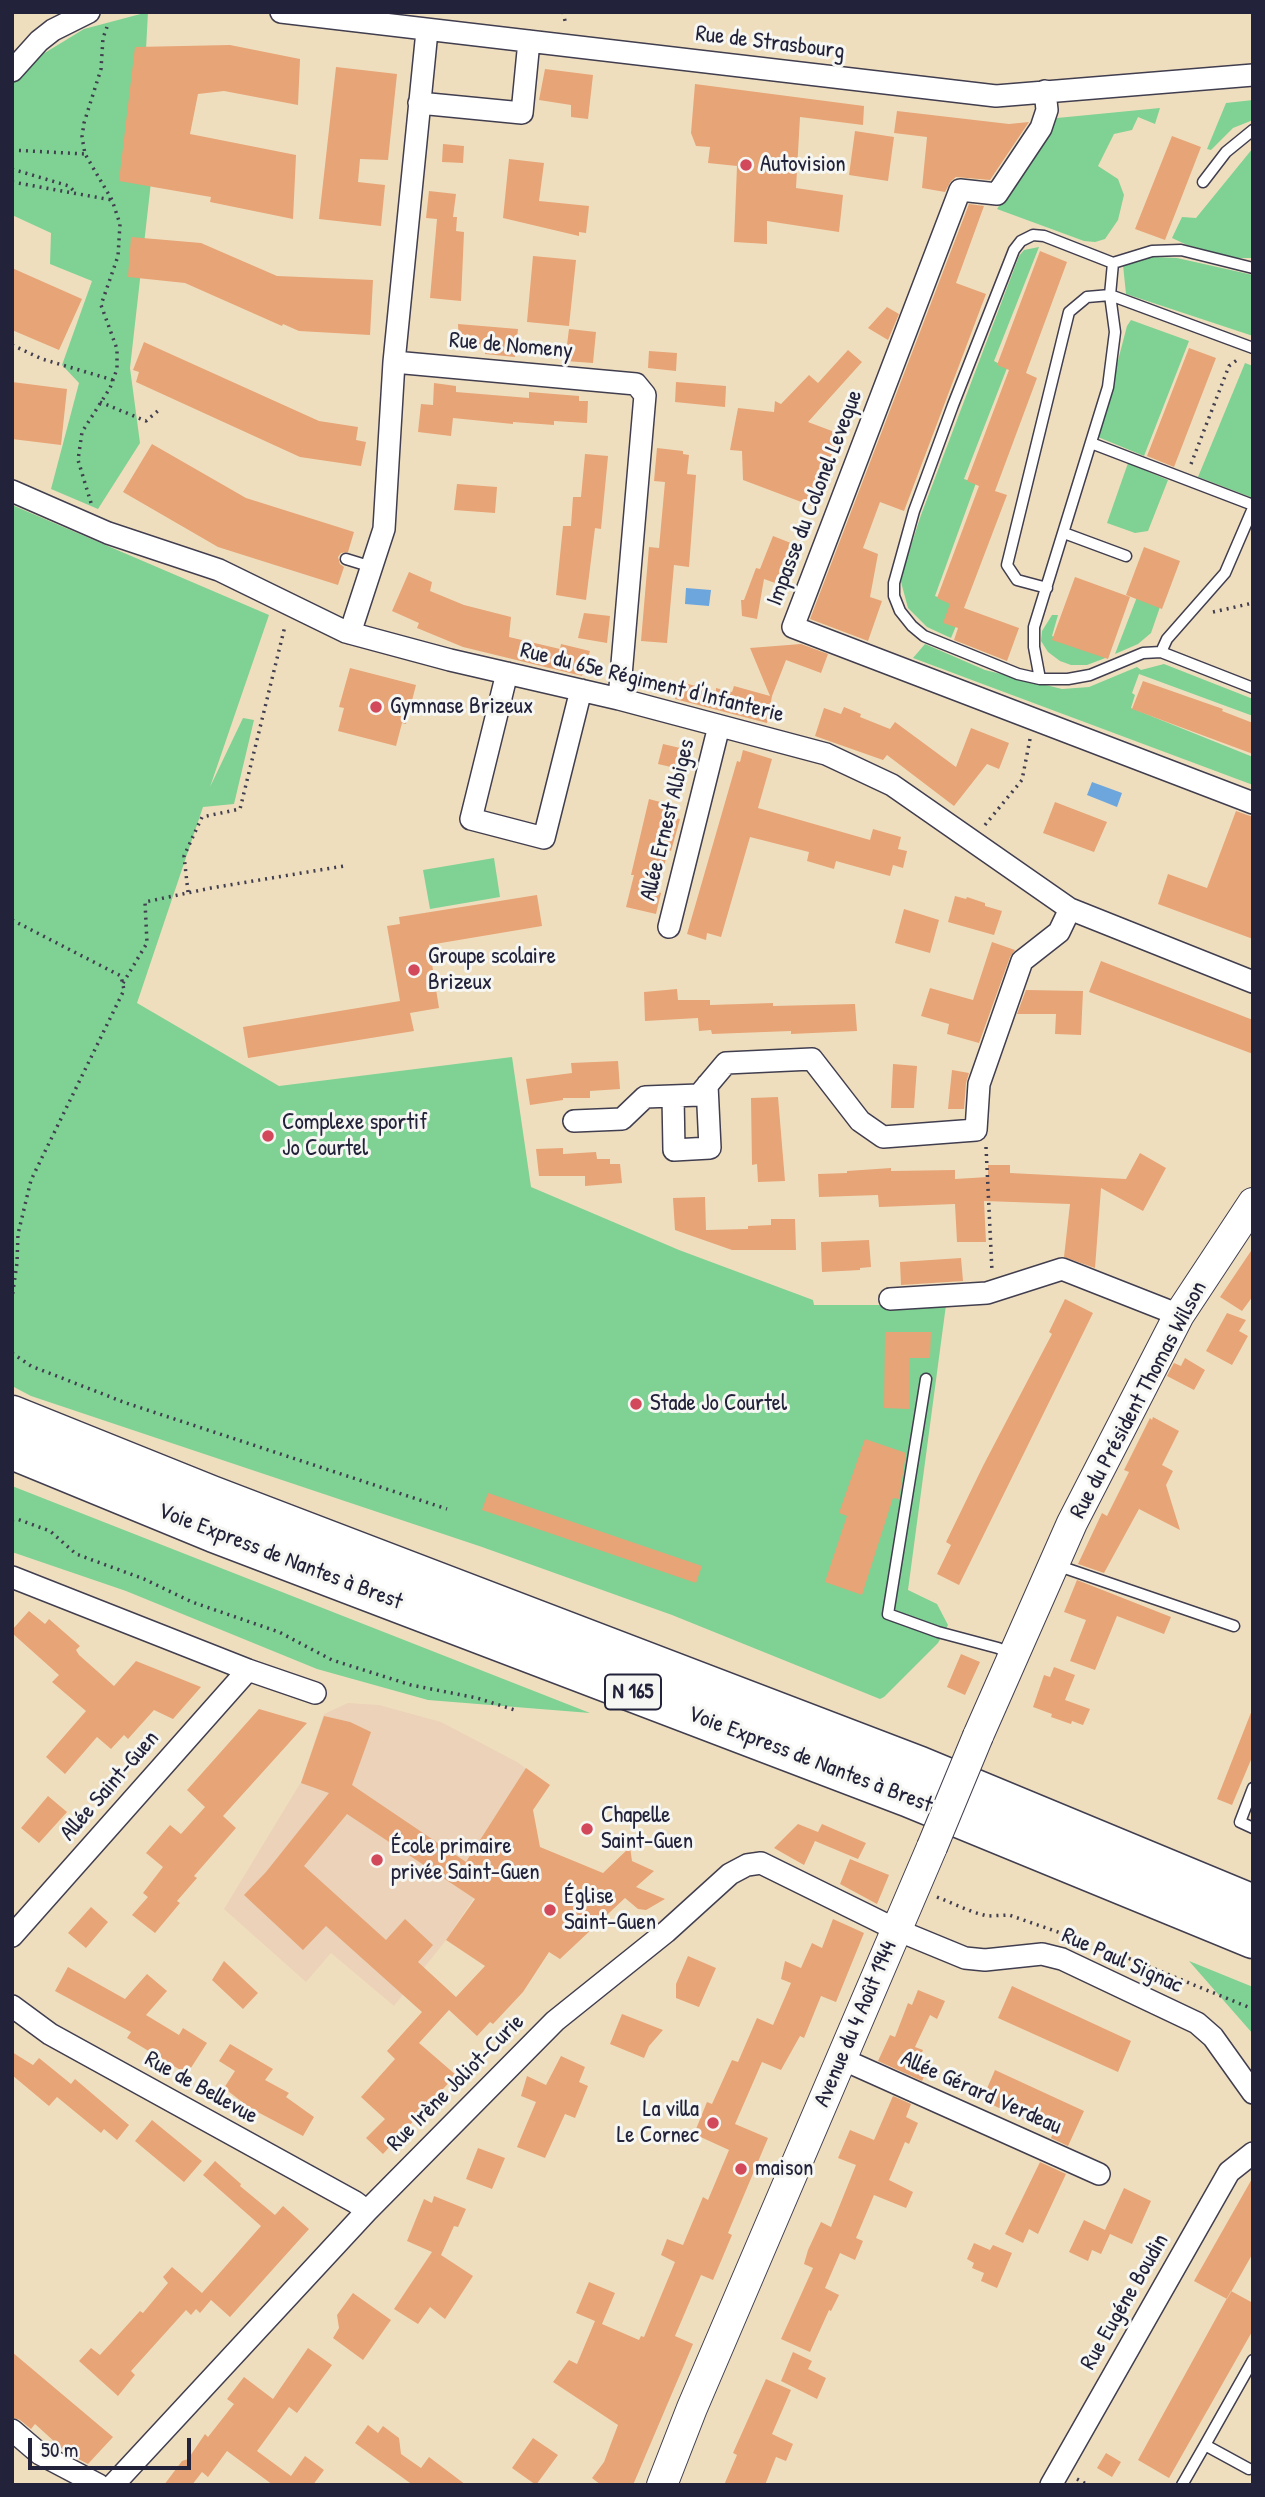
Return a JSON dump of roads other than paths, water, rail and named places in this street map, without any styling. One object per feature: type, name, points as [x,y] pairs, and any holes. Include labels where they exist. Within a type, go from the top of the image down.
[{"type":"highway","name":"Voie Express de Nantes à Brest","points":[[12,1415],[211,1495],[908,1761],[1253,1904]]},
{"type":"highway","name":"Voie Express de Nantes à Brest","points":[[12,1450],[226,1537],[907,1797],[1253,1939]]},
{"type":"street","points":[[12,71],[39,41],[53,30],[89,12]]},
{"type":"street","name":"Rue de Strasbourg","points":[[281,12],[975,95],[996,96],[1253,75]]},
{"type":"street","points":[[351,634],[384,529],[394,362],[427,31]]},
{"type":"street","points":[[419,103],[522,113],[529,41]]},
{"type":"street","name":"Impasse du Colonel Leveque","points":[[1045,92],[1047,110],[1041,128],[997,194],[960,190],[793,627],[1253,803]]},
{"type":"street","name":"Rue de Nomeny","points":[[394,362],[636,384],[645,395],[619,699]]},
{"type":"street","name":"Rue du 65e Régiment d'Infanterie","points":[[12,491],[98,529],[219,570],[351,634],[619,699],[826,754],[892,785],[1070,909],[1253,982]]},
{"type":"street","points":[[507,673],[471,819],[544,838],[581,690]]},
{"type":"street","name":"Allée Ernest Albiges","points":[[668,927],[719,726]]},
{"type":"street","points":[[575,1121],[621,1119],[645,1097],[699,1095],[726,1063],[812,1059],[860,1121],[883,1137],[976,1130],[979,1084],[1022,961],[1059,932],[1070,909]]},
{"type":"street","points":[[673,1096],[674,1150],[710,1148],[707,1085]]},
{"type":"street","name":"Rue du Président Thomas Wilson","points":[[1053,1564],[1179,1315],[1253,1203]]},
{"type":"street","points":[[890,1299],[994,1290],[1062,1269],[1179,1315]]},
{"type":"street","name":"Avenue du 4 Août 1944","points":[[662,2485],[692,2407],[1053,1564]]},
{"type":"street","points":[[12,1577],[248,1670],[315,1693]]},
{"type":"street","name":"Allée Saint-Guen","points":[[12,1936],[248,1670]]},
{"type":"street","name":"Rue Irène Joliot-Curie","points":[[113,2485],[447,2127],[555,2021],[666,1932],[730,1874],[747,1865],[761,1863],[897,1930]]},
{"type":"street","name":"Rue Paul Signac","points":[[897,1930],[965,1958],[985,1960],[1042,1954],[1062,1959],[1197,2023],[1213,2037],[1253,2093]]},
{"type":"street","name":"Rue de Bellevue","points":[[12,2006],[50,2034],[367,2211]]},
{"type":"street","name":"Allée Gérard Verdeau","points":[[842,2059],[1099,2175]]},
{"type":"street","name":"Rue Eugéne Boudin","points":[[1051,2485],[1229,2172],[1253,2153]]},
{"type":"street","points":[[12,2430],[40,2454],[99,2485]]},
{"type":"lane","points":[[1203,182],[1226,152],[1253,130]]},
{"type":"lane","points":[[1253,268],[1181,250],[1152,251],[1113,263],[1044,236],[1033,235],[1021,241],[1014,250],[914,511],[894,583],[894,596],[900,611],[924,636],[1018,674],[1041,679],[1068,679],[1090,675],[1143,653],[1161,652],[1253,688]]},
{"type":"lane","points":[[1041,679],[1034,647],[1034,627],[1108,387],[1115,332],[1110,295],[1113,263]]},
{"type":"lane","points":[[1047,587],[1017,580],[1007,565],[1069,312],[1087,297],[1110,295],[1252,348]]},
{"type":"lane","points":[[1091,443],[1253,506],[1225,572],[1167,639],[1161,652]]},
{"type":"lane","points":[[1063,533],[1126,556]]},
{"type":"lane","points":[[346,559],[372,567]]},
{"type":"lane","points":[[926,1379],[888,1614],[1014,1655]]},
{"type":"lane","points":[[1053,1564],[1234,1626]]},
{"type":"lane","points":[[1253,1788],[1240,1822],[1253,1828]]},
{"type":"lane","points":[[1182,2485],[1253,2360]]},
{"type":"lane","points":[[1205,2445],[1249,2469]]},
{"type":"water","points":[[686,588],[711,590],[709,606],[685,604]]},
{"type":"water","points":[[1092,782],[1122,793],[1117,807],[1087,795]]},
{"type":"place","name":"Autovision","points":[[746,165]]},
{"type":"place","name":"Gymnase Brizeux","points":[[376,707]]},
{"type":"place","name":"Groupe scolaire Brizeux","points":[[414,970]]},
{"type":"place","name":"Complexe sportif Jo Courtel","points":[[268,1136]]},
{"type":"place","name":"Stade Jo Courtel","points":[[636,1404]]},
{"type":"place","name":"Chapelle Saint-Guen","points":[[587,1829]]},
{"type":"place","name":"École primaire privée Saint-Guen","points":[[377,1860]]},
{"type":"place","name":"Église Saint-Guen","points":[[550,1910]]},
{"type":"place","name":"La villa Le Cornec","points":[[713,2123]]},
{"type":"place","name":"maison","points":[[741,2169]]}]
